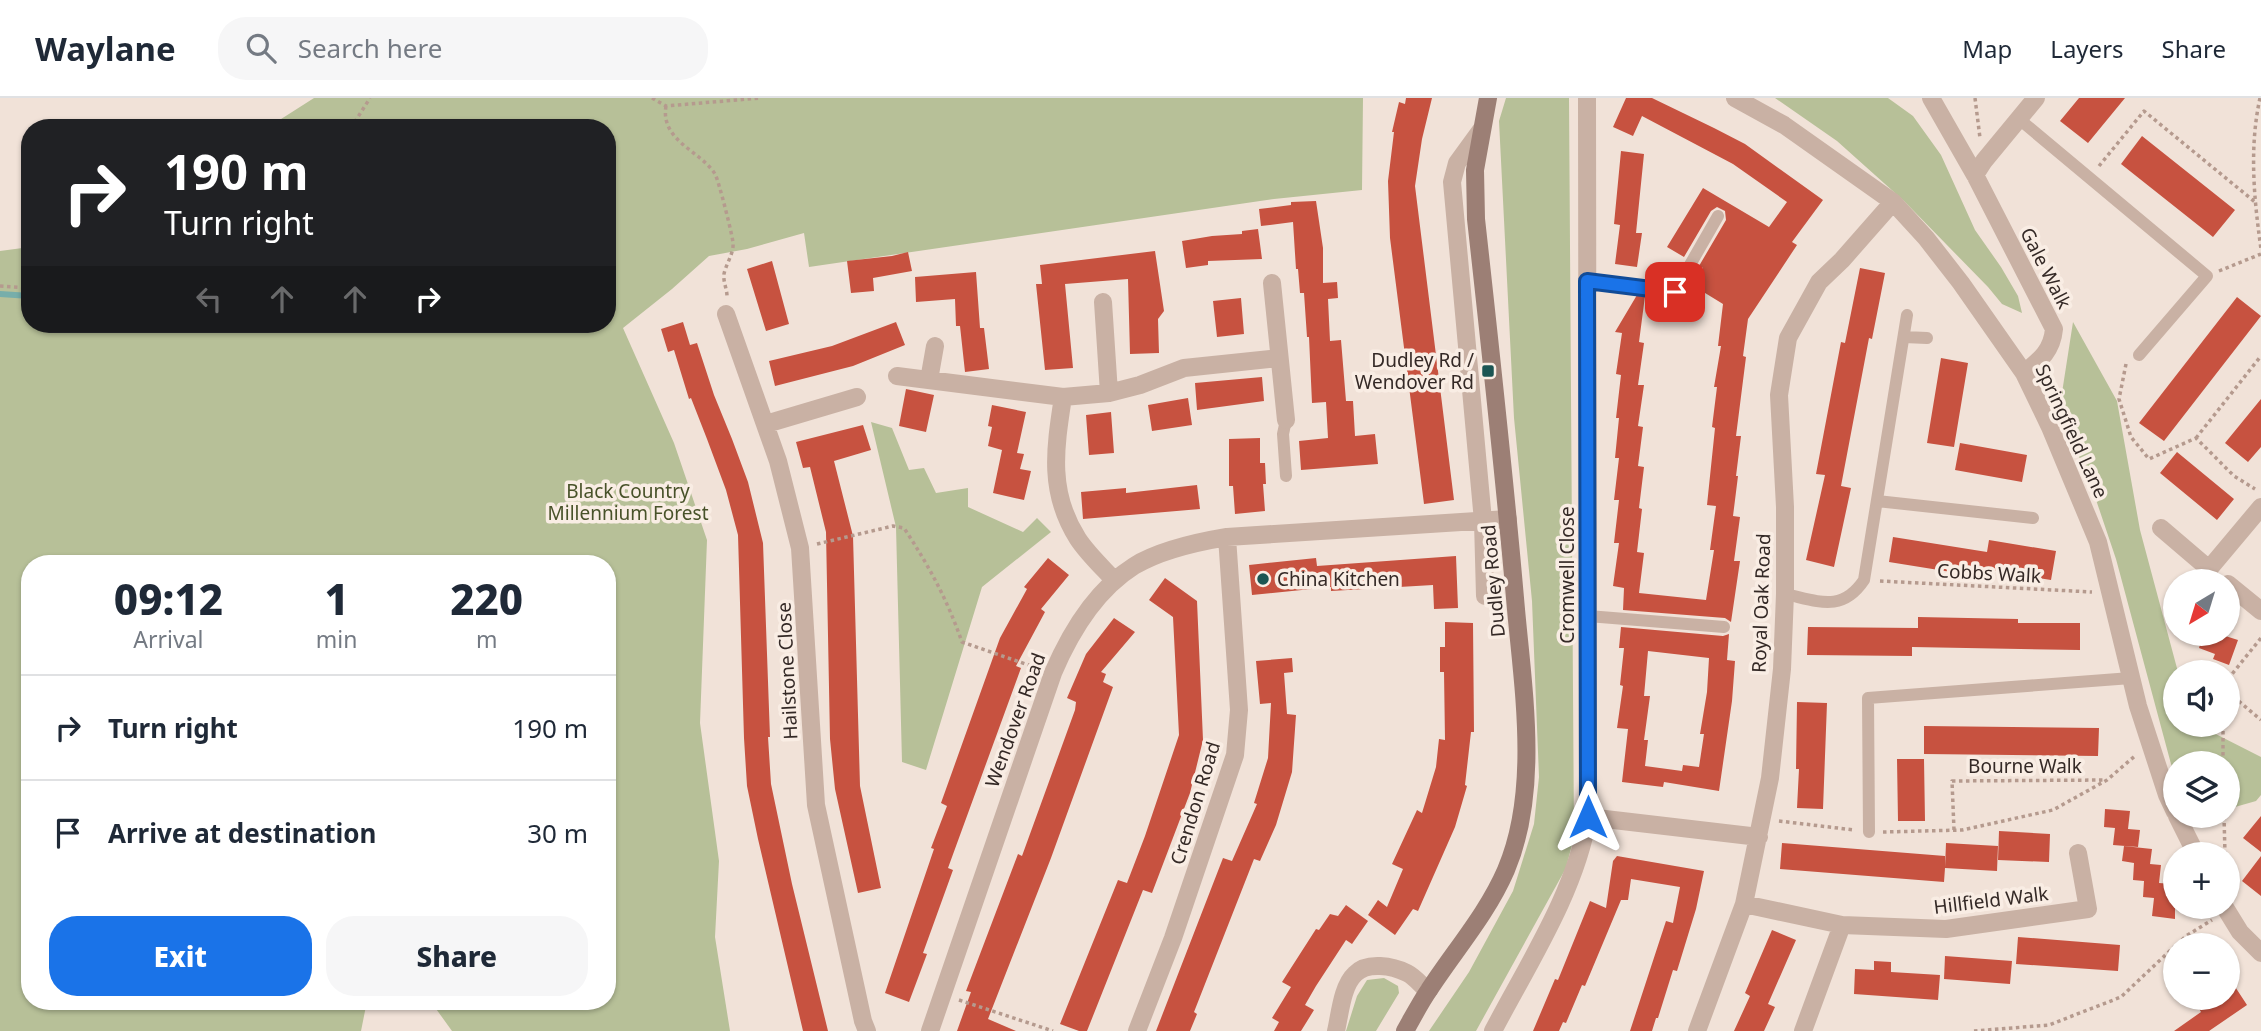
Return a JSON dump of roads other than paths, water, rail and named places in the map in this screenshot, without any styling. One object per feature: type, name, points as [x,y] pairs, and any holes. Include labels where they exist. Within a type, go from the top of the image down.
[{"type":"main road","name":"Dudley Road","points":[[1405,1031],[1428,991],[1492,898],[1507,869],[1519,828],[1525,790],[1526,726],[1508,519],[1476,219],[1475,170],[1488,98]]},
{"type":"street","name":"Cromwell Close","points":[[1493,1031],[1568,888],[1583,847],[1588,817],[1587,98]]},
{"type":"street","name":"Springfield Lane","points":[[1735,98],[1784,125],[1893,202],[1961,283],[2024,373],[2050,427],[2098,542],[2131,678],[2163,782]]},
{"type":"street","name":"Gale Walk","points":[[1931,98],[1979,168],[2054,329],[2047,354],[2024,373]]},
{"type":"street","points":[[1979,168],[2036,98]]},
{"type":"street","points":[[1481,131],[1457,163],[1452,183],[1483,520],[1485,596]]},
{"type":"street","name":"Royal Oak Road","points":[[1697,1031],[1744,904],[1770,778],[1782,669],[1785,507],[1779,395],[1788,338],[1819,282],[1893,202]]},
{"type":"street","points":[[1272,284],[1286,420]]},
{"type":"street","points":[[1103,302],[1109,393]]},
{"type":"street","name":"Hailstone Close","points":[[726,314],[766,424],[800,548],[816,805],[867,1031]]},
{"type":"street","points":[[929,380],[935,346]]},
{"type":"street","points":[[897,376],[1063,397],[1109,393],[1140,385],[1184,368],[1279,358]]},
{"type":"street","points":[[766,424],[857,397]]},
{"type":"street","points":[[1063,397],[1058,429],[1056,485],[1064,514],[1080,541],[1114,580]]},
{"type":"street","points":[[2161,528],[2209,569],[2261,506]]},
{"type":"street","name":"Wendover Road","points":[[930,1031],[1063,648],[1086,613],[1114,580],[1136,565],[1190,544],[1227,537],[1508,519]]},
{"type":"street","name":"Crendon Road","points":[[1137,1031],[1177,925],[1235,755],[1240,710],[1227,537]]},
{"type":"street","points":[[2240,594],[2261,611]]},
{"type":"street","points":[[1588,817],[1759,837]]},
{"type":"street","name":"Hillfield Walk","points":[[1744,904],[1842,925],[1945,929],[2088,908],[2078,853]]},
{"type":"street","points":[[2232,919],[2240,932],[2261,953]]},
{"type":"street","points":[[1803,1031],[1842,925]]},
{"type":"street","points":[[1336,1031],[1348,986],[1356,973],[1371,966],[1392,967],[1409,974],[1428,991]]},
{"type":"lane","points":[[2019,119],[2207,276],[2139,355]]},
{"type":"lane","points":[[1587,281],[1675,292],[1718,216]]},
{"type":"lane","points":[[1785,594],[1826,603],[1846,599],[1856,592],[1864,580],[1907,315]]},
{"type":"lane","points":[[1904,337],[1927,338]]},
{"type":"lane","points":[[1286,420],[1283,434],[1286,476]]},
{"type":"lane","points":[[1877,500],[2033,518]]},
{"type":"lane","points":[[1588,616],[1724,627]]},
{"type":"lane","points":[[1869,832],[1868,698],[2131,678]]},
{"type":"waterway","points":[[0,294],[21,295]]},
{"type":"place","name":"Dudley Rd / Wendover Rd","points":[[1488,371]]},
{"type":"place","name":"China Kitchen","points":[[1263,579]]},
{"type":"park label","name":"Black Country Millennium Forest","points":[[628,502]]}]
